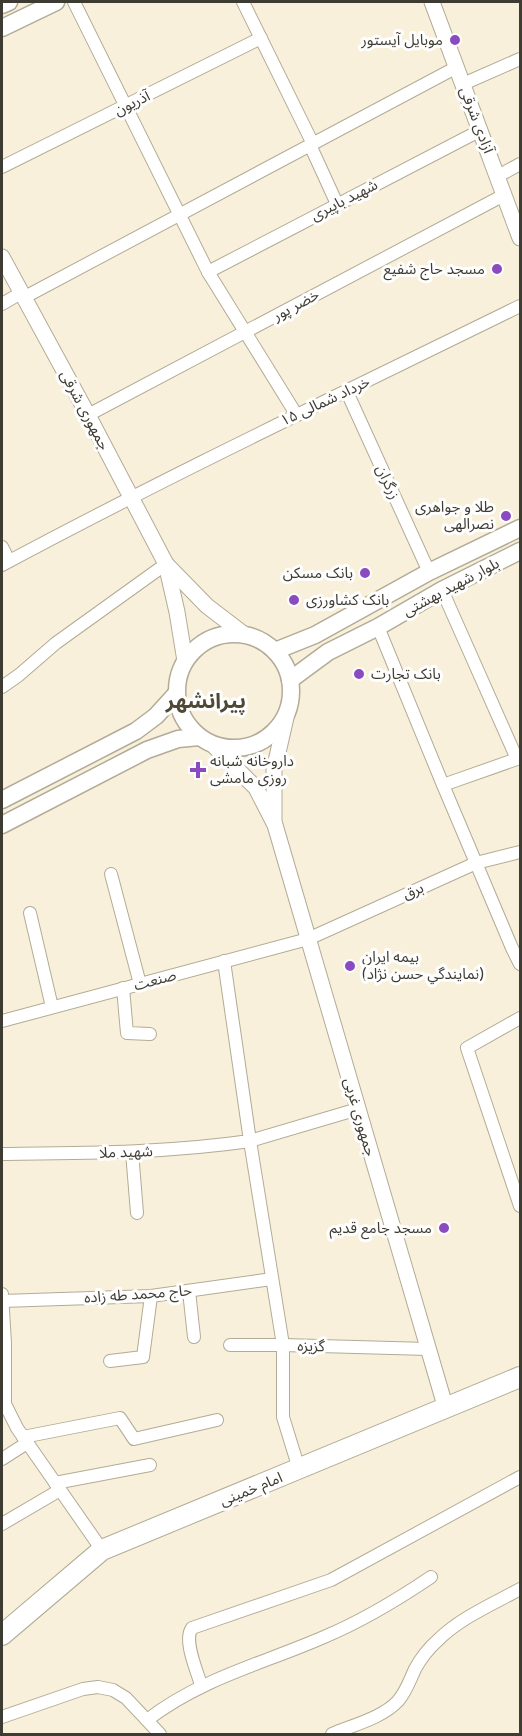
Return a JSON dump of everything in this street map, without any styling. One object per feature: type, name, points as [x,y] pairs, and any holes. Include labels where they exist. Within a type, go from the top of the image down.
[{"type":"main road","points":[[2,5],[9,2]]},
{"type":"main road","points":[[2,28],[56,2]]},
{"type":"main road","name":"بلوار شهید بهشتی","points":[[274,651],[315,635],[429,572],[520,528]]},
{"type":"main road","name":"بلوار شهید بهشتی","points":[[290,680],[328,652],[520,551]]},
{"type":"main road","points":[[2,825],[147,750],[177,740],[206,741],[228,749],[257,744],[275,731],[287,712],[291,696],[290,680],[284,664],[274,651],[261,641],[244,635],[227,634],[211,638],[196,648],[185,661],[178,677],[176,694],[179,711],[187,726],[206,741]]},
{"type":"main road","points":[[2,800],[136,731],[156,716],[176,694]]},
{"type":"main road","name":"امام خمینی","points":[[2,1635],[102,1550],[520,1377]]},
{"type":"street","points":[[74,2],[208,272],[296,414]]},
{"type":"street","points":[[243,2],[337,204]]},
{"type":"street","name":"آزادی شرقی","points":[[432,2],[520,238]]},
{"type":"street","name":"آذریون","points":[[2,167],[261,38]]},
{"type":"street","points":[[463,84],[520,59]]},
{"type":"street","points":[[2,304],[179,215],[457,67]]},
{"type":"street","name":"شهید باپیری","points":[[208,272],[481,130]]},
{"type":"street","points":[[498,176],[520,164]]},
{"type":"street","name":"خضر پور","points":[[88,415],[504,195]]},
{"type":"street","name":"جمهوری شرقی","points":[[2,257],[166,564]]},
{"type":"street","name":"۱۵ خرداد شمالی","points":[[5,563],[296,414],[346,392],[520,306]]},
{"type":"street","name":"زرگران","points":[[346,392],[429,572]]},
{"type":"street","points":[[2,547],[5,563]]},
{"type":"street","points":[[166,564],[207,606],[244,635]]},
{"type":"street","points":[[166,564],[185,661]]},
{"type":"street","points":[[2,687],[56,643],[166,564]]},
{"type":"street","points":[[442,590],[519,759],[443,785]]},
{"type":"street","points":[[378,627],[520,964]]},
{"type":"street","points":[[274,825],[274,771],[287,712]]},
{"type":"street","points":[[206,741],[256,788],[274,825]]},
{"type":"street","name":"جمهوری غربی","points":[[274,825],[446,1409]]},
{"type":"street","name":"برق","points":[[308,939],[476,863],[520,852]]},
{"type":"street","points":[[111,874],[140,984]]},
{"type":"street","points":[[30,913],[52,1007]]},
{"type":"street","name":"صنعت","points":[[2,1021],[308,939]]},
{"type":"street","points":[[224,961],[283,1346],[230,1345]]},
{"type":"street","points":[[123,988],[127,1033],[150,1034]]},
{"type":"street","points":[[520,1018],[466,1048],[520,1206]]},
{"type":"street","name":"شهید ملا","points":[[2,1154],[132,1152],[200,1148],[250,1141],[358,1109]]},
{"type":"street","points":[[132,1152],[137,1214]]},
{"type":"street","name":"حاج محمد طه زاده","points":[[2,1301],[151,1296],[272,1279]]},
{"type":"street","points":[[189,1291],[194,1337]]},
{"type":"street","points":[[2,1294],[5,1343],[3,1404],[102,1550]]},
{"type":"street","points":[[110,1361],[143,1357],[151,1296]]},
{"type":"street","name":"گزیزه","points":[[299,1469],[283,1417],[283,1346],[428,1349]]},
{"type":"street","points":[[2,1459],[26,1440],[120,1418],[134,1439],[217,1420]]},
{"type":"street","points":[[2,1524],[58,1486],[150,1465]]},
{"type":"street","points":[[201,1685],[188,1640],[189,1631],[192,1628],[331,1580],[520,1477]]},
{"type":"street","points":[[147,1720],[201,1685],[335,1632],[380,1609],[431,1577]]},
{"type":"street","points":[[332,1734],[392,1706],[402,1696],[417,1666],[439,1638],[453,1627],[520,1589]]},
{"type":"street","points":[[2,1717],[83,1689],[98,1687],[120,1693],[160,1734]]},
{"type":"place","name":"موبایل آیستور","points":[[455,40]]},
{"type":"place","name":"مسجد حاج شفیع","points":[[497,269]]},
{"type":"place","name":"طلا و جواهری نصرالهی","points":[[506,516]]},
{"type":"place","name":"بانک مسکن","points":[[365,573]]},
{"type":"place","name":"بانک کشاورزی","points":[[294,600]]},
{"type":"place","name":"بانک تجارت","points":[[359,674]]},
{"type":"place","name":"داروخانه شبانه روزی مامشی","points":[[198,770]]},
{"type":"place","name":"بيمه ايران (نمايندگي حسن نژاد)","points":[[350,966]]},
{"type":"place","name":"مسجد جامع قدیم","points":[[444,1228]]},
{"type":"district","name":"پیرانشهر","points":[[206,701]]}]
